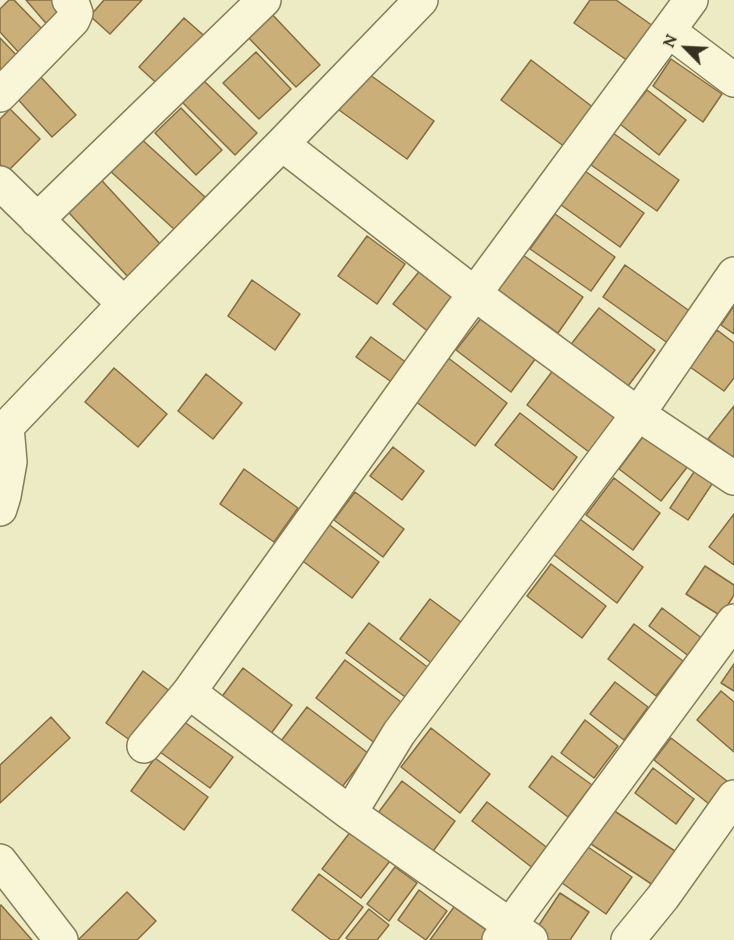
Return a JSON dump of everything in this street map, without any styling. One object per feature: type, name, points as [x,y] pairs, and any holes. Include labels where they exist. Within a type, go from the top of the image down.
[{"type":"street","points":[[0,96],[73,20],[76,13],[69,0]]},
{"type":"street","points":[[37,220],[264,0]]},
{"type":"street","points":[[0,509],[10,462],[4,431],[124,304],[421,0]]},
{"type":"street","points":[[144,746],[189,692],[475,294],[691,0]]},
{"type":"street","points":[[669,31],[734,80]]},
{"type":"street","points":[[282,144],[475,294],[638,414],[734,478]]},
{"type":"street","points":[[0,183],[124,304]]},
{"type":"street","points":[[350,813],[399,733],[638,414],[734,274]]},
{"type":"street","points":[[189,692],[513,935],[734,621]]},
{"type":"street","points":[[628,940],[663,897],[734,797]]},
{"type":"street","points":[[0,861],[61,940]]},
{"type":"building","points":[[9,0],[14,0],[46,33],[22,56],[0,32],[0,9]]},
{"type":"building","points":[[26,0],[62,0],[71,10],[50,28]]},
{"type":"building","points":[[104,0],[142,0],[110,34],[90,16]]},
{"type":"building","points":[[590,0],[616,0],[653,26],[628,61],[574,23]]},
{"type":"building","points":[[268,10],[320,65],[296,87],[244,33]]},
{"type":"building","points":[[184,18],[209,40],[164,90],[139,67]]},
{"type":"building","points":[[0,38],[21,60],[0,81]]},
{"type":"building","points":[[256,52],[291,89],[259,119],[223,83]]},
{"type":"building","points":[[671,59],[722,94],[703,122],[653,86]]},
{"type":"building","points":[[531,60],[594,108],[565,147],[501,100]]},
{"type":"building","points":[[366,72],[434,121],[407,159],[339,110]]},
{"type":"building","points":[[37,73],[76,115],[52,137],[14,95]]},
{"type":"building","points":[[197,74],[257,133],[235,155],[176,96]]},
{"type":"building","points":[[647,90],[686,120],[659,155],[620,124]]},
{"type":"building","points":[[181,108],[222,150],[196,175],[155,133]]},
{"type":"building","points":[[10,109],[40,139],[7,172],[0,164],[0,119]]},
{"type":"building","points":[[613,133],[679,180],[657,211],[591,165]]},
{"type":"building","points":[[138,136],[205,197],[175,230],[108,169]]},
{"type":"building","points":[[93,171],[163,247],[129,278],[60,203]]},
{"type":"building","points":[[585,171],[644,213],[620,247],[561,205]]},
{"type":"building","points":[[555,214],[615,257],[591,291],[530,249]]},
{"type":"building","points":[[367,236],[405,264],[377,304],[338,276]]},
{"type":"building","points":[[523,255],[583,297],[558,333],[498,290]]},
{"type":"building","points":[[625,265],[691,312],[669,344],[603,297]]},
{"type":"building","points":[[422,268],[459,298],[430,333],[393,304]]},
{"type":"building","points":[[252,280],[300,314],[275,350],[228,316]]},
{"type":"building","points":[[734,306],[734,334],[721,325]]},
{"type":"building","points":[[599,308],[655,350],[625,390],[569,347]]},
{"type":"building","points":[[482,317],[536,358],[511,392],[456,350]]},
{"type":"building","points":[[717,330],[734,343],[734,378],[724,391],[690,367]]},
{"type":"building","points":[[371,337],[407,363],[393,383],[356,357]]},
{"type":"building","points":[[447,357],[507,403],[475,446],[415,401]]},
{"type":"building","points":[[114,368],[167,414],[138,447],[85,402]]},
{"type":"building","points":[[554,369],[616,416],[589,452],[527,405]]},
{"type":"building","points":[[206,374],[242,403],[213,439],[178,411]]},
{"type":"building","points":[[734,406],[734,460],[708,439]]},
{"type":"building","points":[[520,413],[577,457],[553,490],[495,445]]},
{"type":"building","points":[[645,434],[688,466],[661,501],[619,469]]},
{"type":"building","points":[[393,447],[424,471],[402,500],[370,476]]},
{"type":"building","points":[[244,469],[298,508],[274,542],[220,504]]},
{"type":"building","points":[[696,469],[714,481],[688,520],[670,508]]},
{"type":"building","points":[[614,478],[660,513],[633,550],[586,515]]},
{"type":"building","points":[[355,492],[404,529],[383,557],[334,520]]},
{"type":"building","points":[[734,514],[734,565],[709,547]]},
{"type":"building","points":[[580,519],[643,567],[617,603],[553,554]]},
{"type":"building","points":[[327,523],[379,562],[352,598],[300,559]]},
{"type":"building","points":[[551,564],[606,606],[582,638],[527,596]]},
{"type":"building","points":[[705,566],[734,585],[734,595],[721,616],[686,594]]},
{"type":"building","points":[[430,599],[469,628],[438,668],[400,639]]},
{"type":"building","points":[[662,608],[703,639],[690,657],[649,626]]},
{"type":"building","points":[[369,623],[434,672],[412,702],[346,653]]},
{"type":"building","points":[[634,624],[683,661],[656,696],[608,659]]},
{"type":"building","points":[[345,660],[405,705],[376,744],[316,698]]},
{"type":"building","points":[[734,664],[734,691],[721,683]]},
{"type":"building","points":[[243,668],[292,705],[267,739],[218,702]]},
{"type":"building","points":[[143,671],[171,692],[134,743],[106,723]]},
{"type":"building","points":[[615,682],[648,707],[624,740],[590,714]]},
{"type":"building","points":[[721,691],[734,702],[734,752],[697,720]]},
{"type":"building","points":[[307,707],[368,753],[342,787],[281,741]]},
{"type":"building","points":[[51,717],[70,738],[0,803],[0,765]]},
{"type":"building","points":[[585,720],[618,746],[594,778],[561,753]]},
{"type":"building","points":[[183,721],[233,757],[210,788],[160,752]]},
{"type":"building","points":[[431,728],[490,774],[460,813],[401,767]]},
{"type":"building","points":[[671,738],[727,781],[709,804],[654,760]]},
{"type":"building","points":[[552,756],[592,785],[568,817],[529,787]]},
{"type":"building","points":[[155,758],[208,797],[184,830],[131,791]]},
{"type":"building","points":[[653,768],[694,799],[676,824],[635,793]]},
{"type":"building","points":[[402,781],[455,821],[431,854],[378,813]]},
{"type":"building","points":[[487,802],[549,849],[534,869],[472,821]]},
{"type":"building","points":[[613,810],[684,857],[662,891],[591,844]]},
{"type":"building","points":[[351,831],[390,861],[361,898],[322,869]]},
{"type":"building","points":[[588,847],[632,877],[606,914],[562,883]]},
{"type":"building","points":[[395,867],[417,883],[389,921],[367,904]]},
{"type":"building","points":[[319,874],[363,907],[338,940],[331,940],[292,910]]},
{"type":"building","points":[[419,890],[447,911],[426,940],[398,920]]},
{"type":"building","points":[[127,892],[156,921],[137,940],[78,940]]},
{"type":"building","points":[[560,893],[589,912],[570,940],[542,940],[533,934]]},
{"type":"building","points":[[1,905],[32,940],[0,940]]},
{"type":"building","points":[[454,907],[489,932],[483,940],[430,940]]},
{"type":"building","points":[[369,909],[389,925],[377,940],[349,940],[346,938]]}]
